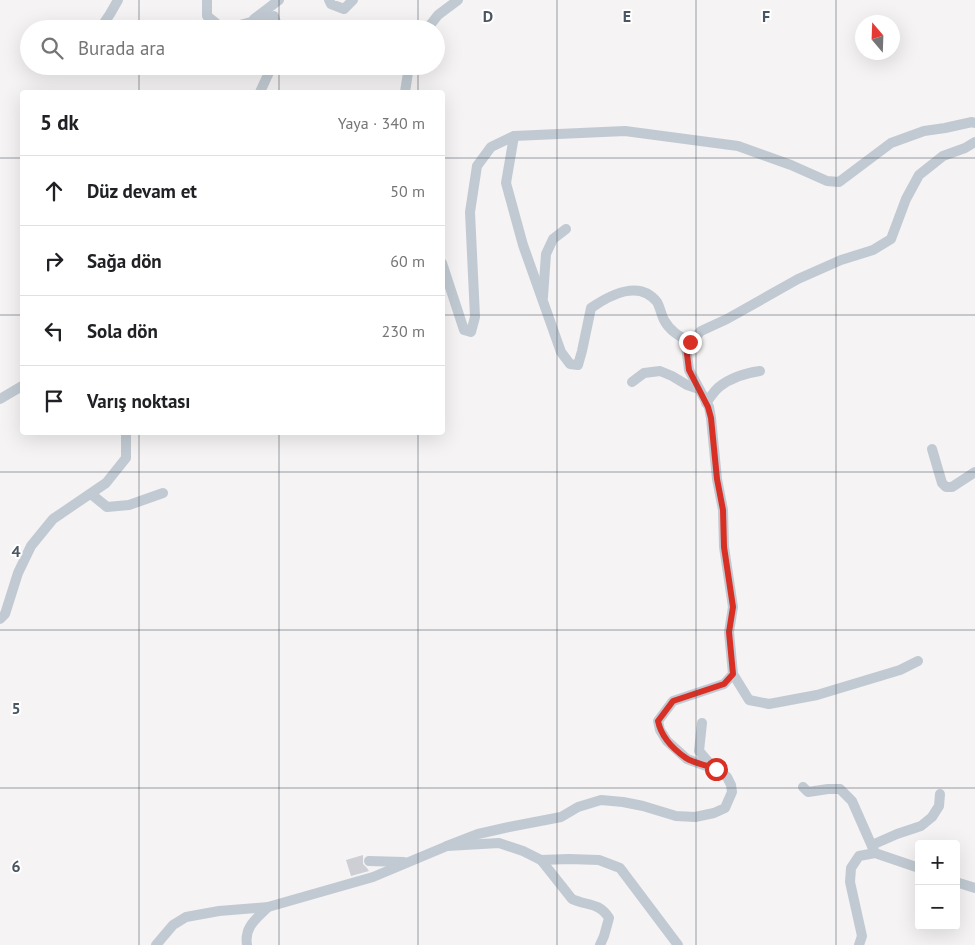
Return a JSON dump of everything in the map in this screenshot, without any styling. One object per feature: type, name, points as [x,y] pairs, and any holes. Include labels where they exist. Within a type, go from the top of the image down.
[{"type":"street","points":[[106,20],[118,0]]},
{"type":"street","points":[[207,0],[207,16],[212,20]]},
{"type":"street","points":[[252,20],[279,0]]},
{"type":"street","points":[[329,0],[331,4],[344,9],[353,0]]},
{"type":"street","points":[[434,20],[458,0]]},
{"type":"street","points":[[257,20],[274,16],[275,20]]},
{"type":"street","points":[[261,90],[268,75]]},
{"type":"street","points":[[406,90],[408,75]]},
{"type":"street","points":[[445,272],[464,330],[471,332],[476,317],[470,212],[476,166],[491,147],[514,136],[625,131],[738,146],[791,165],[828,181],[839,182],[891,142],[924,131],[972,122],[975,124]]},
{"type":"street","points":[[514,136],[506,183],[523,245],[560,352],[570,364],[578,365],[591,308],[606,298],[628,290],[644,291],[657,302],[664,320],[675,333],[690,342]]},
{"type":"street","points":[[918,660],[900,670],[818,695],[769,704],[749,700],[733,674],[729,632],[733,607],[724,547],[723,510],[717,479],[711,418],[708,407],[689,370],[686,346],[701,330],[727,320],[798,280],[841,260],[873,250],[891,239],[906,199],[919,176],[943,156],[975,142]]},
{"type":"street","points":[[542,301],[546,254],[552,239],[566,229]]},
{"type":"street","points":[[632,382],[644,373],[660,371],[699,389]]},
{"type":"street","points":[[706,403],[719,388],[736,378],[760,371]]},
{"type":"street","points":[[0,399],[20,387]]},
{"type":"street","points":[[0,619],[5,614],[18,573],[30,546],[53,519],[106,483],[126,458],[126,435]]},
{"type":"street","points":[[932,449],[942,483],[946,487],[952,486],[975,472]]},
{"type":"street","points":[[91,494],[107,507],[129,505],[163,493]]},
{"type":"street","points":[[156,945],[173,925],[186,916],[268,907],[373,878],[478,834],[509,826],[561,817],[578,806],[601,800],[643,806],[676,816],[695,817],[714,813],[725,808],[732,792],[727,777],[716,769],[687,759],[667,741],[660,730],[658,721],[673,701],[724,684],[733,674]]},
{"type":"street","points":[[702,723],[699,752],[716,769]]},
{"type":"street","points":[[803,787],[808,792],[840,789],[852,801],[873,849],[915,866]]},
{"type":"street","points":[[859,945],[862,936],[850,882],[852,868],[859,856],[897,834],[921,826],[932,817],[939,806],[940,794]]},
{"type":"street","points":[[447,846],[499,843],[523,851],[540,860],[572,899],[595,906],[605,911],[610,918],[600,945]]},
{"type":"street","points":[[540,860],[568,858],[599,860],[620,868],[678,945]]},
{"type":"street","points":[[369,861],[410,861]]},
{"type":"street","points":[[960,883],[975,888]]},
{"type":"street","points":[[247,945],[246,938],[250,925],[268,907]]},
{"type":"building","points":[[363,855],[363,864],[369,871],[351,876],[346,860]]},
{"type":"route","points":[[690,342],[686,346],[689,370],[708,407],[711,418],[717,479],[723,510],[724,547],[733,607],[729,632],[733,674],[724,684],[673,701],[658,721],[660,730],[667,741],[687,759],[716,769]]}]
